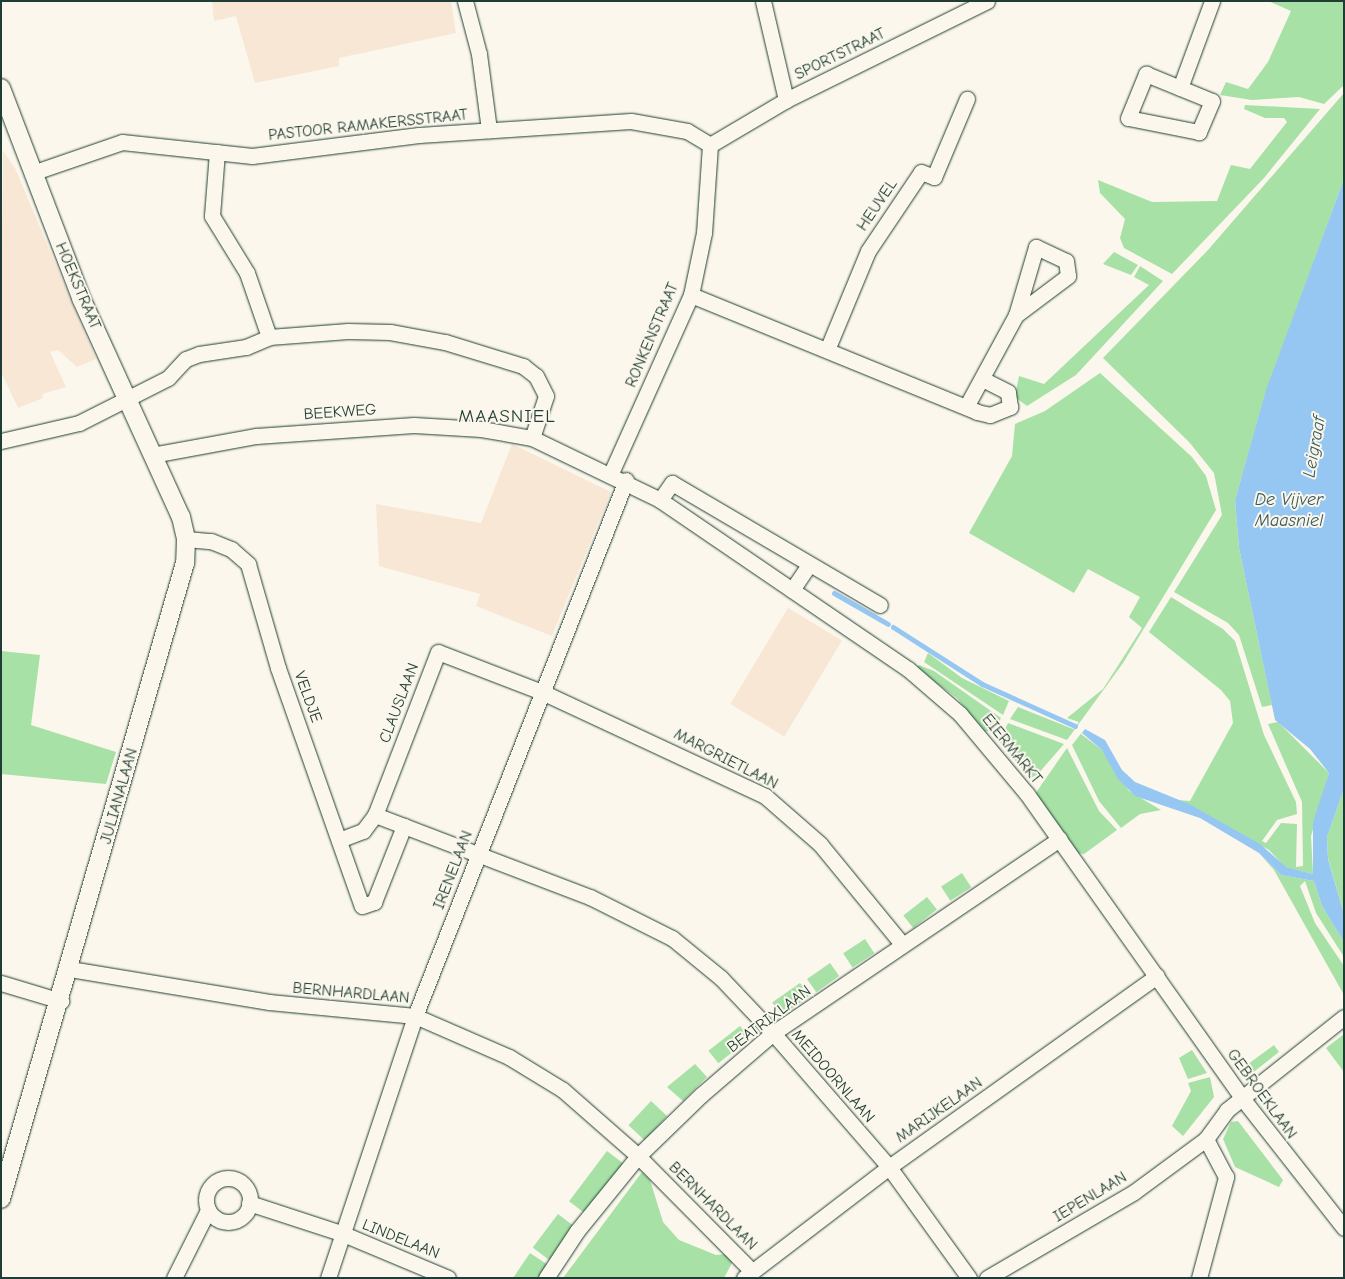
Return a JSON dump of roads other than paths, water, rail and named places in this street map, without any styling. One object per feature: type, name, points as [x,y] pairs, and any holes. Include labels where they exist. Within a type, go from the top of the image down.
[{"type":"street","points":[[465,1],[479,54],[488,130]]},
{"type":"street","points":[[763,1],[786,100]]},
{"type":"street","name":"SPORTSTRAAT","points":[[710,144],[786,100],[987,1]]},
{"type":"street","points":[[1180,88],[1212,1]]},
{"type":"street","points":[[1146,74],[1180,88],[1212,101],[1199,132],[1128,118],[1146,74]]},
{"type":"street","name":"HOEKSTRAAT","points":[[1,88],[32,172],[126,398]]},
{"type":"street","name":"HEUVEL","points":[[827,350],[868,251],[921,172],[934,177],[967,99]]},
{"type":"street","name":"PASTOOR RAMAKERSSTRAAT","points":[[32,172],[117,142],[252,156],[488,130],[631,121],[687,131],[710,144]]},
{"type":"street","name":"RONKENSTRAAT","points":[[611,473],[691,294],[704,233],[710,144]]},
{"type":"street","points":[[217,152],[212,216],[247,273],[269,337]]},
{"type":"street","points":[[691,294],[966,407],[990,415],[1010,407],[1008,392],[982,379]]},
{"type":"street","points":[[966,407],[1016,315]]},
{"type":"street","points":[[1,441],[79,423],[168,378],[186,359],[269,337],[390,332],[445,342],[523,366],[536,376],[546,396],[532,438]]},
{"type":"street","name":"JULIANALAAN","points":[[1,1200],[61,1001],[186,563],[186,539],[152,455],[126,398]]},
{"type":"street","name":"BEEKWEG","points":[[152,455],[256,436],[414,424],[481,429],[532,438],[611,473]]},
{"type":"street","name":"EIERMARKT","points":[[611,473],[660,500],[908,669],[960,714],[1060,839],[1157,976]]},
{"type":"street","name":"IRENELAAN","points":[[328,1278],[341,1233],[415,1016],[626,480]]},
{"type":"street","points":[[660,500],[672,483],[880,605]]},
{"type":"street","name":"VELDJE","points":[[186,539],[211,541],[230,549],[248,564],[278,668],[362,906],[374,902],[404,826]]},
{"type":"street","points":[[792,590],[809,565]]},
{"type":"street","name":"CLAUSLAAN","points":[[339,840],[363,831],[375,815],[438,652],[542,692]]},
{"type":"street","name":"MARGRIETLAAN","points":[[542,692],[765,796],[820,844],[902,944]]},
{"type":"street","points":[[375,815],[478,854]]},
{"type":"street","name":"BEATRIXLAAN","points":[[546,1278],[576,1231],[638,1156],[773,1033],[1060,839]]},
{"type":"street","name":"MEIDOORNLAAN","points":[[478,854],[590,898],[672,938],[721,978],[773,1033],[889,1167],[969,1278]]},
{"type":"street","name":"BERNHARDLAAN","points":[[70,969],[269,1002],[415,1016],[509,1057],[556,1086],[638,1156],[748,1274]]},
{"type":"street","name":"GEBROEKLAAN","points":[[1157,976],[1242,1098],[1344,1228]]},
{"type":"street","name":"MARIJKELAAN","points":[[748,1274],[889,1167],[1157,976]]},
{"type":"street","points":[[1,984],[61,1001]]},
{"type":"street","name":"IEPENLAAN","points":[[987,1278],[1001,1274],[1142,1186],[1206,1139],[1242,1098],[1344,1017]]},
{"type":"street","points":[[1198,1278],[1226,1177],[1206,1139]]},
{"type":"street","points":[[174,1278],[208,1210],[208,1190],[223,1179],[242,1184],[249,1203],[242,1216],[228,1222],[208,1210]]},
{"type":"street","name":"LINDELAAN","points":[[249,1203],[341,1233],[448,1278]]},
{"type":"water","name":"De Vijver Maasniel","points":[[1344,179],[1344,789],[1327,837],[1328,859],[1344,914],[1344,942],[1322,906],[1314,881],[1281,875],[1259,853],[1200,818],[1135,796],[1118,779],[1102,750],[1082,733],[1085,729],[1105,740],[1122,770],[1135,782],[1189,804],[1260,844],[1286,867],[1313,874],[1313,822],[1329,773],[1310,749],[1275,720],[1239,548],[1235,500],[1266,390]]},
{"type":"waterway","points":[[834,593],[888,624]]},
{"type":"waterway","points":[[893,627],[982,684],[1075,726]]},
{"type":"district","name":"MAASNIEL","points":[[507,417]]},
{"type":"water label","name":"Leigraaf","points":[[1315,447]]}]
